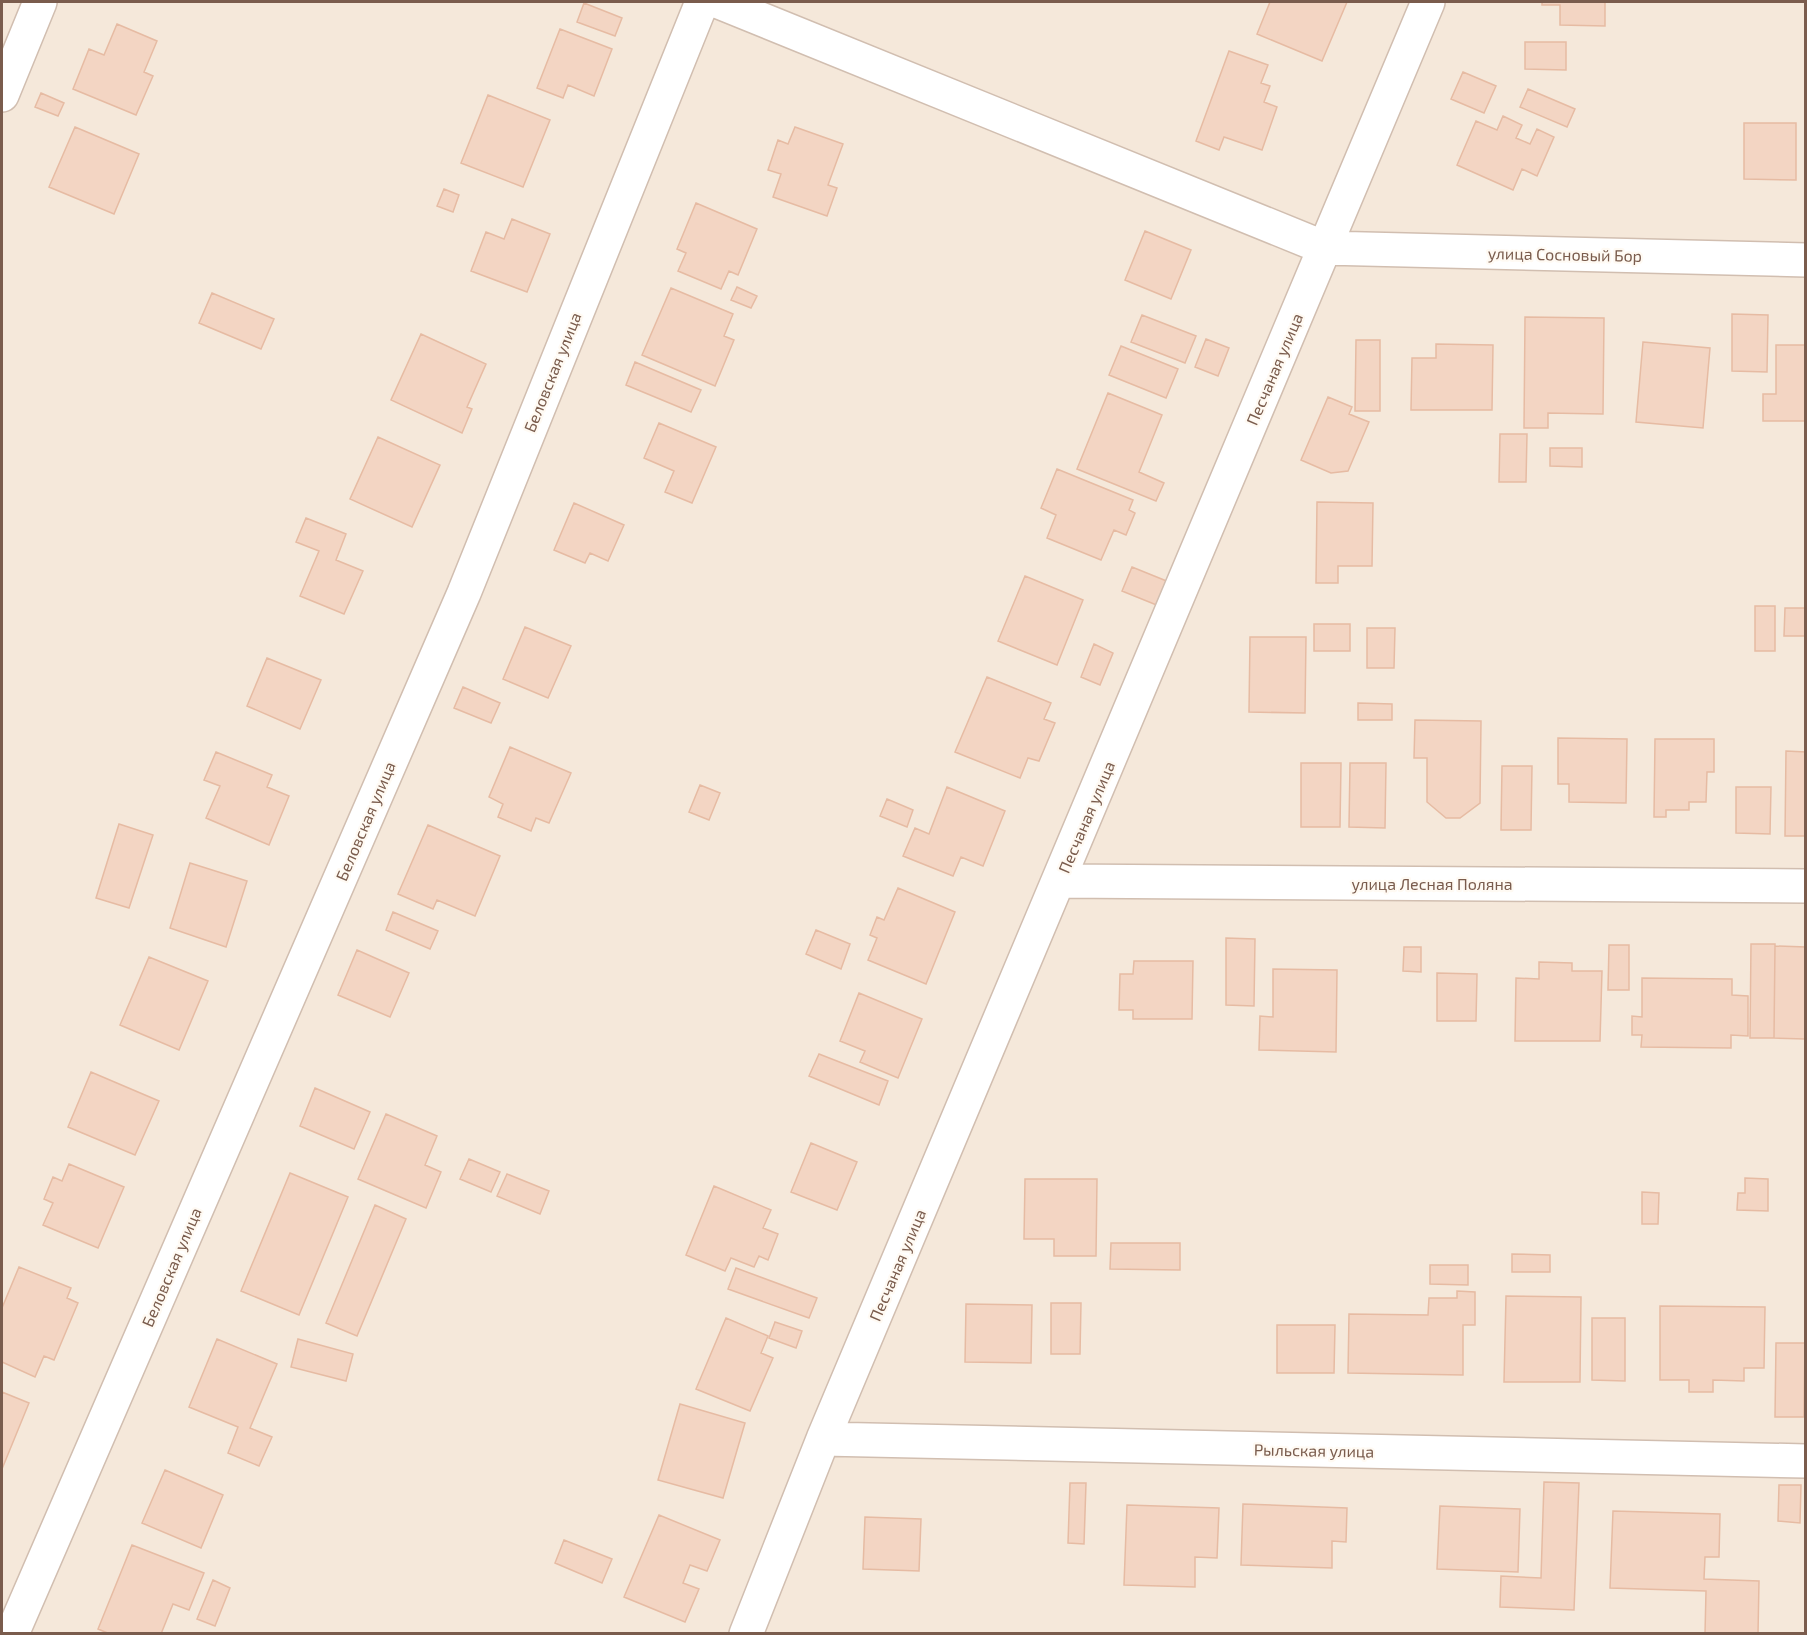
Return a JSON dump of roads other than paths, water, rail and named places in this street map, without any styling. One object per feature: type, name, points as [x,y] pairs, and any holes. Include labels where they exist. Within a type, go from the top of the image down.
[{"type":"street","points":[[2,95],[40,2]]},
{"type":"street","name":"Беловская улица","points":[[12,1634],[464,592],[702,2]]},
{"type":"street","points":[[719,2],[1325,248]]},
{"type":"street","name":"Песчаная улица","points":[[746,1634],[823,1439],[1428,2]]},
{"type":"street","name":"улица Сосновый Бор","points":[[1325,248],[1806,260]]},
{"type":"street","name":"улица Лесная Поляна","points":[[1059,881],[1806,886]]},
{"type":"street","name":"Рыльская улица","points":[[823,1439],[1806,1461]]}]
